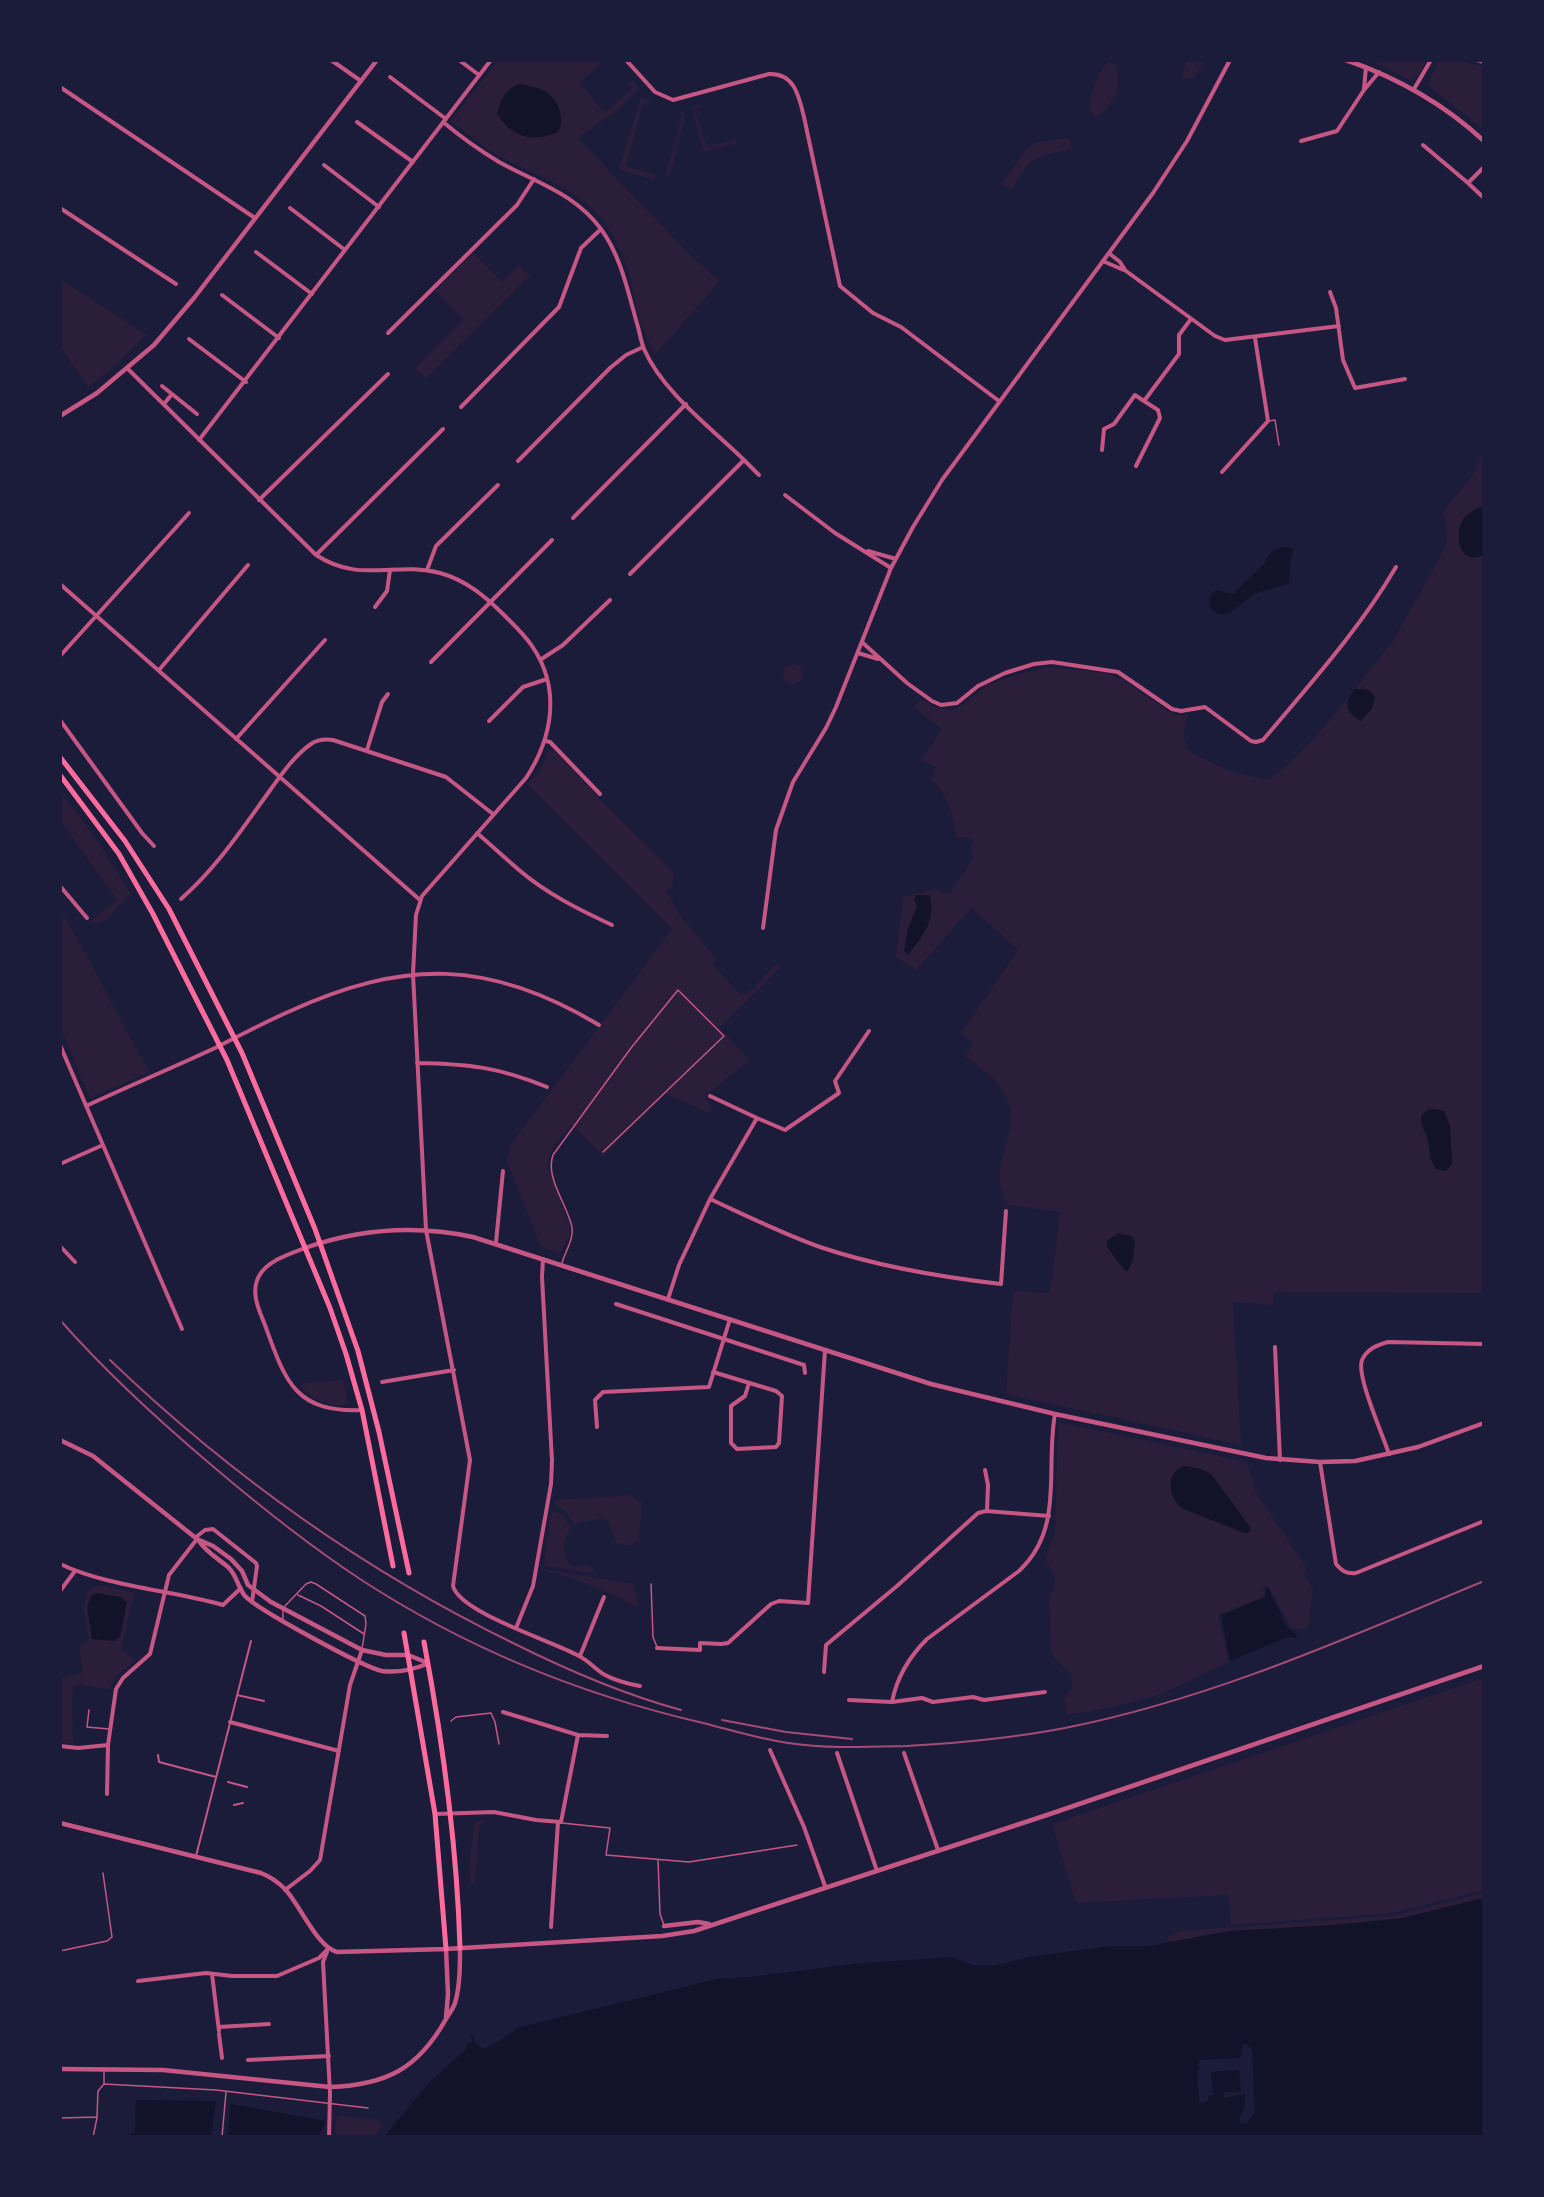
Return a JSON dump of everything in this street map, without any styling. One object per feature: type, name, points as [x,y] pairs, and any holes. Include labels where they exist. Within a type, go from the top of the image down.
[{"type":"main road","points":[[60,757],[125,841],[169,909],[235,1037],[320,1243],[362,1363],[410,1573]]},
{"type":"main road","points":[[60,775],[119,854],[221,1045],[346,1354],[362,1410],[393,1566]]},
{"type":"main road","points":[[404,1633],[435,1814],[446,1949]]},
{"type":"main road","points":[[424,1642],[450,1813],[460,1948]]},
{"type":"street","points":[[331,60],[361,81]]},
{"type":"street","points":[[60,417],[97,393],[154,345],[194,298],[377,60]]},
{"type":"street","points":[[459,60],[479,75]]},
{"type":"street","points":[[199,440],[246,382],[490,60]]},
{"type":"street","points":[[626,60],[654,92],[673,100],[769,74],[778,75],[791,82],[797,92],[840,286],[873,313],[901,327],[999,402]]},
{"type":"street","points":[[1346,60],[1379,72],[1414,89],[1453,114],[1484,141]]},
{"type":"street","points":[[1414,89],[1431,60]]},
{"type":"street","points":[[1477,60],[1484,62]]},
{"type":"street","points":[[763,928],[776,830],[793,782],[826,728],[891,568],[913,527],[942,480],[1105,262],[1183,148],[1229,61]]},
{"type":"street","points":[[1364,90],[1366,67]]},
{"type":"street","points":[[1301,141],[1337,131],[1379,72]]},
{"type":"street","points":[[390,77],[475,147],[563,193],[601,229],[622,268],[643,347],[658,374],[759,475]]},
{"type":"street","points":[[60,87],[255,218]]},
{"type":"street","points":[[357,122],[413,162]]},
{"type":"street","points":[[1423,145],[1484,198]]},
{"type":"street","points":[[324,165],[379,207]]},
{"type":"street","points":[[1468,183],[1483,166]]},
{"type":"street","points":[[388,333],[517,205],[534,179]]},
{"type":"street","points":[[60,208],[176,285]]},
{"type":"street","points":[[290,208],[345,250]]},
{"type":"street","points":[[461,407],[559,307],[581,248],[601,229]]},
{"type":"street","points":[[256,252],[312,294]]},
{"type":"street","points":[[1110,254],[1125,271]]},
{"type":"street","points":[[1105,262],[1125,271],[1215,336],[1225,340],[1339,326]]},
{"type":"street","points":[[1330,292],[1336,308],[1343,360],[1355,388],[1405,379]]},
{"type":"street","points":[[222,295],[279,338]]},
{"type":"street","points":[[1144,401],[1179,354],[1179,335],[1191,319]]},
{"type":"street","points":[[1222,472],[1268,421],[1254,338]]},
{"type":"street","points":[[189,339],[246,382]]},
{"type":"street","points":[[518,461],[610,368],[626,355],[643,347]]},
{"type":"street","points":[[128,369],[316,555],[334,566],[355,571],[427,570],[462,581],[491,602],[526,638],[540,660],[547,679],[551,708],[546,741],[537,761],[526,778],[420,900],[416,915],[413,974],[426,1230],[470,1460],[452,1579],[454,1591],[463,1601],[516,1628],[580,1656],[610,1678],[640,1686]]},
{"type":"street","points":[[259,500],[388,374]]},
{"type":"street","points":[[162,387],[197,414]]},
{"type":"street","points":[[164,404],[172,394]]},
{"type":"street","points":[[1102,450],[1104,429],[1114,424],[1135,395],[1158,410],[1160,418],[1136,466]]},
{"type":"street","points":[[573,518],[686,404]]},
{"type":"street","points":[[316,555],[443,429]]},
{"type":"street","points":[[630,574],[744,460]]},
{"type":"street","points":[[427,570],[436,546],[498,485]]},
{"type":"street","points":[[786,495],[835,533],[891,568]]},
{"type":"street","points":[[60,656],[189,513]]},
{"type":"street","points":[[431,662],[552,540]]},
{"type":"street","points":[[864,550],[896,559]]},
{"type":"street","points":[[159,670],[248,565]]},
{"type":"street","points":[[862,642],[907,683],[941,705],[957,703],[988,680],[1034,664],[1052,662],[1118,672],[1172,709],[1181,711],[1205,708],[1251,741],[1260,742],[1358,627],[1396,567]]},
{"type":"street","points":[[375,607],[387,591],[390,570]]},
{"type":"street","points":[[60,584],[420,900]]},
{"type":"street","points":[[540,660],[563,645],[610,600]]},
{"type":"street","points":[[236,739],[325,640]]},
{"type":"street","points":[[858,653],[879,659]]},
{"type":"street","points":[[489,721],[523,687],[547,679]]},
{"type":"street","points":[[367,750],[382,702],[388,694]]},
{"type":"street","points":[[60,720],[142,833],[154,846]]},
{"type":"street","points":[[181,898],[203,880],[279,778],[304,750],[317,741],[333,740],[446,777],[493,814]]},
{"type":"street","points":[[546,741],[550,742],[600,794]]},
{"type":"street","points":[[477,833],[519,870],[545,889],[612,925]]},
{"type":"street","points":[[60,886],[87,918]]},
{"type":"street","points":[[60,900],[66,894]]},
{"type":"street","points":[[86,1106],[290,1011],[380,980],[413,974],[455,973],[481,976],[520,986],[562,1003],[599,1025]]},
{"type":"street","points":[[710,1096],[785,1130],[839,1094],[835,1081],[869,1031]]},
{"type":"street","points":[[60,1045],[182,1329]]},
{"type":"street","points":[[417,1063],[465,1064],[490,1068],[516,1074],[547,1087]]},
{"type":"street","points":[[668,1299],[684,1255],[710,1199],[757,1118]]},
{"type":"street","points":[[60,1164],[103,1146]]},
{"type":"street","points":[[496,1242],[502,1171]]},
{"type":"street","points":[[710,1199],[787,1234],[850,1256],[924,1273],[1000,1284],[1006,1211]]},
{"type":"street","points":[[362,1410],[336,1410],[325,1407],[312,1402],[295,1390],[282,1372],[260,1310],[255,1288],[258,1279],[264,1269],[275,1261],[320,1243],[370,1233],[426,1230],[466,1235],[496,1242],[939,1386],[1055,1414],[1280,1460],[1355,1461],[1418,1447],[1484,1423]]},
{"type":"street","points":[[60,1246],[75,1262]]},
{"type":"street","points":[[516,1628],[532,1590],[551,1484],[552,1461],[542,1277],[544,1258]]},
{"type":"street","points":[[615,1304],[804,1365],[805,1373]]},
{"type":"street","points":[[597,1428],[595,1400],[603,1392],[709,1387],[730,1319]]},
{"type":"street","points":[[1389,1454],[1361,1376],[1363,1358],[1369,1351],[1377,1345],[1388,1342],[1484,1344]]},
{"type":"street","points":[[1275,1347],[1280,1460]]},
{"type":"street","points":[[657,1648],[699,1650],[700,1642],[728,1643],[771,1604],[779,1601],[808,1603],[825,1350]]},
{"type":"street","points":[[382,1382],[454,1370]]},
{"type":"street","points":[[713,1372],[776,1391],[782,1396],[779,1443],[776,1447],[737,1449],[731,1443],[730,1406],[745,1396],[749,1383]]},
{"type":"street","points":[[892,1702],[901,1674],[915,1652],[927,1639],[1029,1562],[1039,1548],[1049,1516],[1055,1414]]},
{"type":"street","points":[[60,1440],[93,1456],[154,1503],[234,1574],[244,1595],[283,1621],[357,1661],[384,1671],[411,1670],[428,1663]]},
{"type":"street","points":[[1320,1462],[1336,1564],[1349,1574],[1484,1521]]},
{"type":"street","points":[[985,1470],[988,1485],[987,1511]]},
{"type":"street","points":[[824,1672],[826,1645],[897,1586],[978,1513],[987,1511],[1049,1516]]},
{"type":"street","points":[[107,1794],[108,1745],[116,1689],[123,1678],[152,1650],[171,1571],[196,1538],[205,1530],[213,1529],[253,1560],[257,1566],[252,1602]]},
{"type":"street","points":[[196,1538],[213,1546],[231,1559],[242,1571],[248,1585],[283,1608],[362,1650],[386,1655],[408,1655],[428,1663]]},
{"type":"street","points":[[60,1564],[75,1571],[223,1605],[241,1588]]},
{"type":"street","points":[[60,1591],[75,1571]]},
{"type":"street","points":[[580,1656],[604,1597]]},
{"type":"street","points":[[196,1856],[251,1641]]},
{"type":"street","points":[[285,1890],[310,1871],[320,1860],[350,1685],[362,1650]]},
{"type":"street","points":[[60,1823],[261,1873],[275,1880],[285,1890],[328,1949],[340,1952],[446,1949],[662,1936],[712,1925],[825,1886],[877,1871],[1484,1666]]},
{"type":"street","points":[[849,1700],[892,1702],[922,1698],[933,1702],[973,1697],[984,1700],[1045,1692]]},
{"type":"street","points":[[237,1695],[264,1701]]},
{"type":"street","points":[[504,1712],[578,1735],[607,1736]]},
{"type":"street","points":[[230,1722],[339,1751]]},
{"type":"street","points":[[551,1927],[560,1822],[578,1735]]},
{"type":"street","points":[[60,1746],[78,1748],[108,1745]]},
{"type":"street","points":[[770,1750],[804,1827],[825,1886]]},
{"type":"street","points":[[904,1753],[938,1850]]},
{"type":"street","points":[[837,1754],[877,1871]]},
{"type":"street","points":[[158,1755],[159,1762],[220,1780]]},
{"type":"street","points":[[228,1782],[247,1787]]},
{"type":"street","points":[[210,1800],[215,1801]]},
{"type":"street","points":[[234,1805],[243,1803]]},
{"type":"street","points":[[435,1814],[494,1812],[560,1822]]},
{"type":"street","points":[[664,1926],[698,1922],[712,1925]]},
{"type":"street","points":[[60,2069],[164,2070],[330,2087],[354,2086],[376,2081],[393,2074],[424,2052],[437,2037],[453,2008],[457,1995],[460,1948]]},
{"type":"street","points":[[138,1981],[212,1974],[278,1976],[319,1958],[328,1949]]},
{"type":"street","points":[[328,1949],[323,1962],[329,2056],[329,2137]]},
{"type":"street","points":[[445,2020],[448,1994],[446,1949]]},
{"type":"street","points":[[212,1974],[222,2058]]},
{"type":"street","points":[[219,2031],[269,2024]]},
{"type":"street","points":[[248,2060],[329,2056]]},
{"type":"lane","points":[[1268,421],[1275,420],[1279,445]]},
{"type":"lane","points":[[561,1264],[570,1242],[572,1227],[552,1173],[553,1155],[603,1085],[678,990],[724,1036],[603,1152]]},
{"type":"lane","points":[[283,1621],[283,1608],[310,1582],[320,1586],[365,1616],[362,1650]]},
{"type":"lane","points":[[651,1584],[653,1637],[657,1648]]},
{"type":"lane","points":[[297,1594],[321,1606],[364,1634]]},
{"type":"lane","points":[[89,1710],[87,1727],[110,1730]]},
{"type":"lane","points":[[451,1721],[456,1717],[491,1713],[499,1744]]},
{"type":"lane","points":[[560,1822],[610,1828],[606,1855],[689,1862],[797,1845]]},
{"type":"lane","points":[[658,1860],[660,1920],[664,1926]]},
{"type":"lane","points":[[60,1951],[107,1941],[112,1937],[103,1874]]},
{"type":"lane","points":[[93,2137],[97,2117],[98,2091],[104,2084],[104,2069]]},
{"type":"lane","points":[[104,2084],[226,2091],[368,2108]]},
{"type":"lane","points":[[222,2137],[226,2091]]},
{"type":"lane","points":[[60,2118],[97,2117]]},
{"type":"shaded area","points":[[498,60],[604,60],[579,83],[605,112],[633,88],[629,83],[632,80],[639,88],[616,111],[578,138],[691,256],[720,281],[655,355],[639,317],[621,252],[595,211],[568,190],[489,150],[451,121]]},
{"type":"shaded area","points":[[1186,60],[1205,60],[1193,79],[1182,78]]},
{"type":"shaded area","points":[[1371,60],[1427,60],[1418,75],[1410,80]]},
{"type":"shaded area","points":[[1439,60],[1457,60],[1484,67],[1484,130],[1430,87],[1428,83]]},
{"type":"shaded area","points":[[1108,62],[1115,64],[1118,71],[1118,87],[1107,108],[1095,117],[1089,110],[1092,91],[1100,72]]},
{"type":"shaded area","points":[[519,84],[545,91],[555,100],[561,118],[558,132],[540,137],[524,136],[516,133],[503,122],[497,114],[502,100],[510,89]]},
{"type":"shaded area","points":[[641,97],[650,101],[649,105],[643,104],[626,166],[656,175],[655,180],[619,168]]},
{"type":"shaded area","points":[[700,105],[701,108],[695,110],[707,147],[736,139],[737,143],[704,152],[691,107]]},
{"type":"shaded area","points":[[683,111],[685,117],[671,172],[665,177],[682,115],[677,113]]},
{"type":"shaded area","points":[[1069,138],[1072,150],[1050,153],[1029,164],[1012,190],[1001,184],[1027,149],[1037,142]]},
{"type":"shaded area","points":[[473,253],[502,282],[519,265],[530,276],[426,378],[414,369],[464,320],[435,291]]},
{"type":"shaded area","points":[[60,279],[147,335],[117,364],[88,387],[63,350],[60,351]]},
{"type":"shaded area","points":[[1484,449],[1484,1293],[1274,1292],[1273,1305],[1233,1302],[1241,1445],[1006,1394],[1013,1291],[1050,1293],[1060,1212],[1008,1205],[1001,1189],[1000,1174],[1011,1126],[1008,1101],[997,1083],[965,1056],[973,1044],[961,1033],[1018,950],[972,908],[916,970],[896,957],[903,897],[936,889],[949,894],[974,857],[970,853],[973,841],[968,837],[956,837],[949,806],[942,792],[931,779],[936,767],[921,760],[942,729],[914,707],[922,698],[933,706],[951,711],[963,705],[985,686],[1022,673],[1049,667],[1105,673],[1123,680],[1174,715],[1188,715],[1183,733],[1187,749],[1226,769],[1269,780],[1312,741],[1348,697],[1361,721],[1372,708],[1369,690],[1355,689],[1393,641],[1446,546],[1447,527],[1443,512],[1475,472]],"holes":[[[1450,1126],[1452,1164],[1430,1160],[1428,1140]]]},
{"type":"shaded area","points":[[1484,505],[1484,555],[1475,558],[1463,552],[1458,537],[1459,529],[1467,515]]},
{"type":"shaded area","points":[[1282,547],[1293,550],[1289,583],[1253,595],[1229,613],[1218,614],[1212,609],[1209,600],[1216,590],[1233,594],[1265,563],[1270,553]]},
{"type":"shaded area","points":[[789,664],[797,664],[803,670],[803,678],[797,684],[789,684],[783,678],[783,670]]},
{"type":"shaded area","points":[[1355,689],[1369,690],[1375,697],[1372,708],[1361,721],[1349,711],[1348,707],[1349,699]]},
{"type":"shaded area","points":[[549,750],[554,751],[674,874],[672,887],[666,890],[680,915],[716,959],[713,965],[741,995],[752,990],[777,963],[782,966],[719,1028],[750,1060],[704,1097],[713,1108],[710,1113],[666,1094],[603,1156],[572,1125],[559,1140],[552,1150],[548,1168],[569,1224],[570,1234],[560,1253],[541,1247],[507,1161],[511,1144],[672,929],[528,785],[539,771]]},
{"type":"shaded area","points":[[60,791],[93,834],[131,893],[106,921],[86,925],[117,900],[60,820]]},
{"type":"shaded area","points":[[917,895],[929,895],[930,919],[908,955],[904,951],[908,929],[917,906],[914,899]]},
{"type":"shaded area","points":[[65,916],[149,1072],[90,1098],[60,1027],[60,918]]},
{"type":"shaded area","points":[[1427,1110],[1444,1111],[1450,1126],[1452,1164],[1446,1171],[1436,1169],[1434,1165],[1422,1123],[1421,1116]]},
{"type":"shaded area","points":[[1118,1233],[1131,1236],[1135,1240],[1133,1259],[1128,1271],[1125,1271],[1107,1247],[1107,1241]]},
{"type":"shaded area","points":[[343,1380],[348,1404],[335,1405],[323,1402],[311,1396],[301,1387],[303,1383]]},
{"type":"shaded area","points":[[1058,1422],[1247,1462],[1256,1492],[1307,1568],[1304,1575],[1313,1590],[1308,1629],[1291,1628],[1268,1586],[1263,1588],[1264,1597],[1218,1615],[1229,1662],[1159,1695],[1113,1707],[1067,1715],[1064,1699],[1073,1687],[1071,1674],[1051,1654],[1049,1595],[1055,1586],[1055,1577],[1045,1560],[1055,1533]]},
{"type":"shaded area","points":[[1185,1466],[1201,1469],[1212,1475],[1250,1527],[1250,1531],[1242,1532],[1181,1508],[1173,1497],[1171,1485],[1174,1473]]},
{"type":"shaded area","points":[[632,1495],[642,1503],[639,1541],[630,1546],[616,1543],[608,1520],[603,1518],[574,1524],[565,1511],[556,1506],[554,1500]]},
{"type":"shaded area","points":[[551,1511],[562,1514],[571,1528],[564,1548],[568,1562],[572,1567],[587,1565],[593,1567],[593,1573],[544,1566]]},
{"type":"shaded area","points":[[540,1570],[634,1584],[638,1606],[590,1585]]},
{"type":"shaded area","points":[[99,1585],[134,1593],[121,1650],[136,1659],[116,1677],[109,1690],[80,1684],[73,1687],[73,1744],[60,1742],[60,1678],[82,1673],[80,1645],[89,1641],[83,1607],[88,1591]]},
{"type":"shaded area","points":[[1266,1588],[1269,1589],[1287,1627],[1297,1635],[1296,1638],[1288,1637],[1230,1661],[1221,1615],[1265,1597]]},
{"type":"shaded area","points":[[96,1593],[121,1597],[127,1603],[120,1637],[115,1641],[92,1639],[87,1607],[91,1596]]},
{"type":"shaded area","points":[[1484,1678],[1484,1890],[1392,1913],[1231,1925],[1228,1895],[1076,1903],[1052,1824]]},
{"type":"shaded area","points":[[477,1821],[488,1821],[479,1826],[475,1883],[471,1885],[469,1869],[474,1825]]},
{"type":"shaded area","points":[[1484,1893],[1484,1898],[1403,1918],[1196,1938],[1169,1943],[1168,1937],[1180,1931],[1392,1916]]},
{"type":"shaded area","points":[[1484,1898],[1484,2137],[384,2137],[428,2084],[466,2049],[467,2044],[474,2041],[482,2049],[521,2027],[716,1979],[853,1964],[952,1957],[973,1965],[994,1966],[1030,1957],[1109,1946],[1149,1946],[1229,1931],[1348,1924],[1403,1918]]},
{"type":"shaded area","points":[[136,2100],[216,2101],[211,2137],[129,2137],[130,2134],[135,2133]]},
{"type":"shaded area","points":[[231,2104],[326,2121],[318,2137],[227,2137]]},
{"type":"shaded area","points":[[337,2115],[378,2120],[383,2126],[374,2137],[341,2137],[335,2133]]},
{"type":"pier","points":[[1243,2044],[1248,2045],[1252,2050],[1255,2111],[1247,2124],[1240,2121],[1245,2107],[1245,2094],[1224,2098],[1224,2092],[1241,2092],[1239,2070],[1211,2072],[1213,2095],[1208,2095],[1208,2101],[1202,2103],[1199,2100],[1197,2071],[1199,2060],[1240,2058]]},
{"type":"pier","points":[[440,2067],[384,2137],[381,2137],[426,2082]]},
{"type":"waterway","points":[[472,2036],[474,2041]]},
{"type":"railway","points":[[60,1320],[132,1394],[227,1478],[321,1552],[400,1604],[482,1647],[569,1683],[658,1712],[777,1741],[818,1746],[907,1746],[1045,1732],[1119,1716],[1173,1701],[1278,1665],[1484,1581]]},
{"type":"railway","points":[[110,1360],[155,1402],[251,1481],[352,1552],[404,1584],[458,1615],[554,1663],[616,1689],[681,1710]]},
{"type":"railway","points":[[722,1720],[786,1732],[852,1739]]}]
